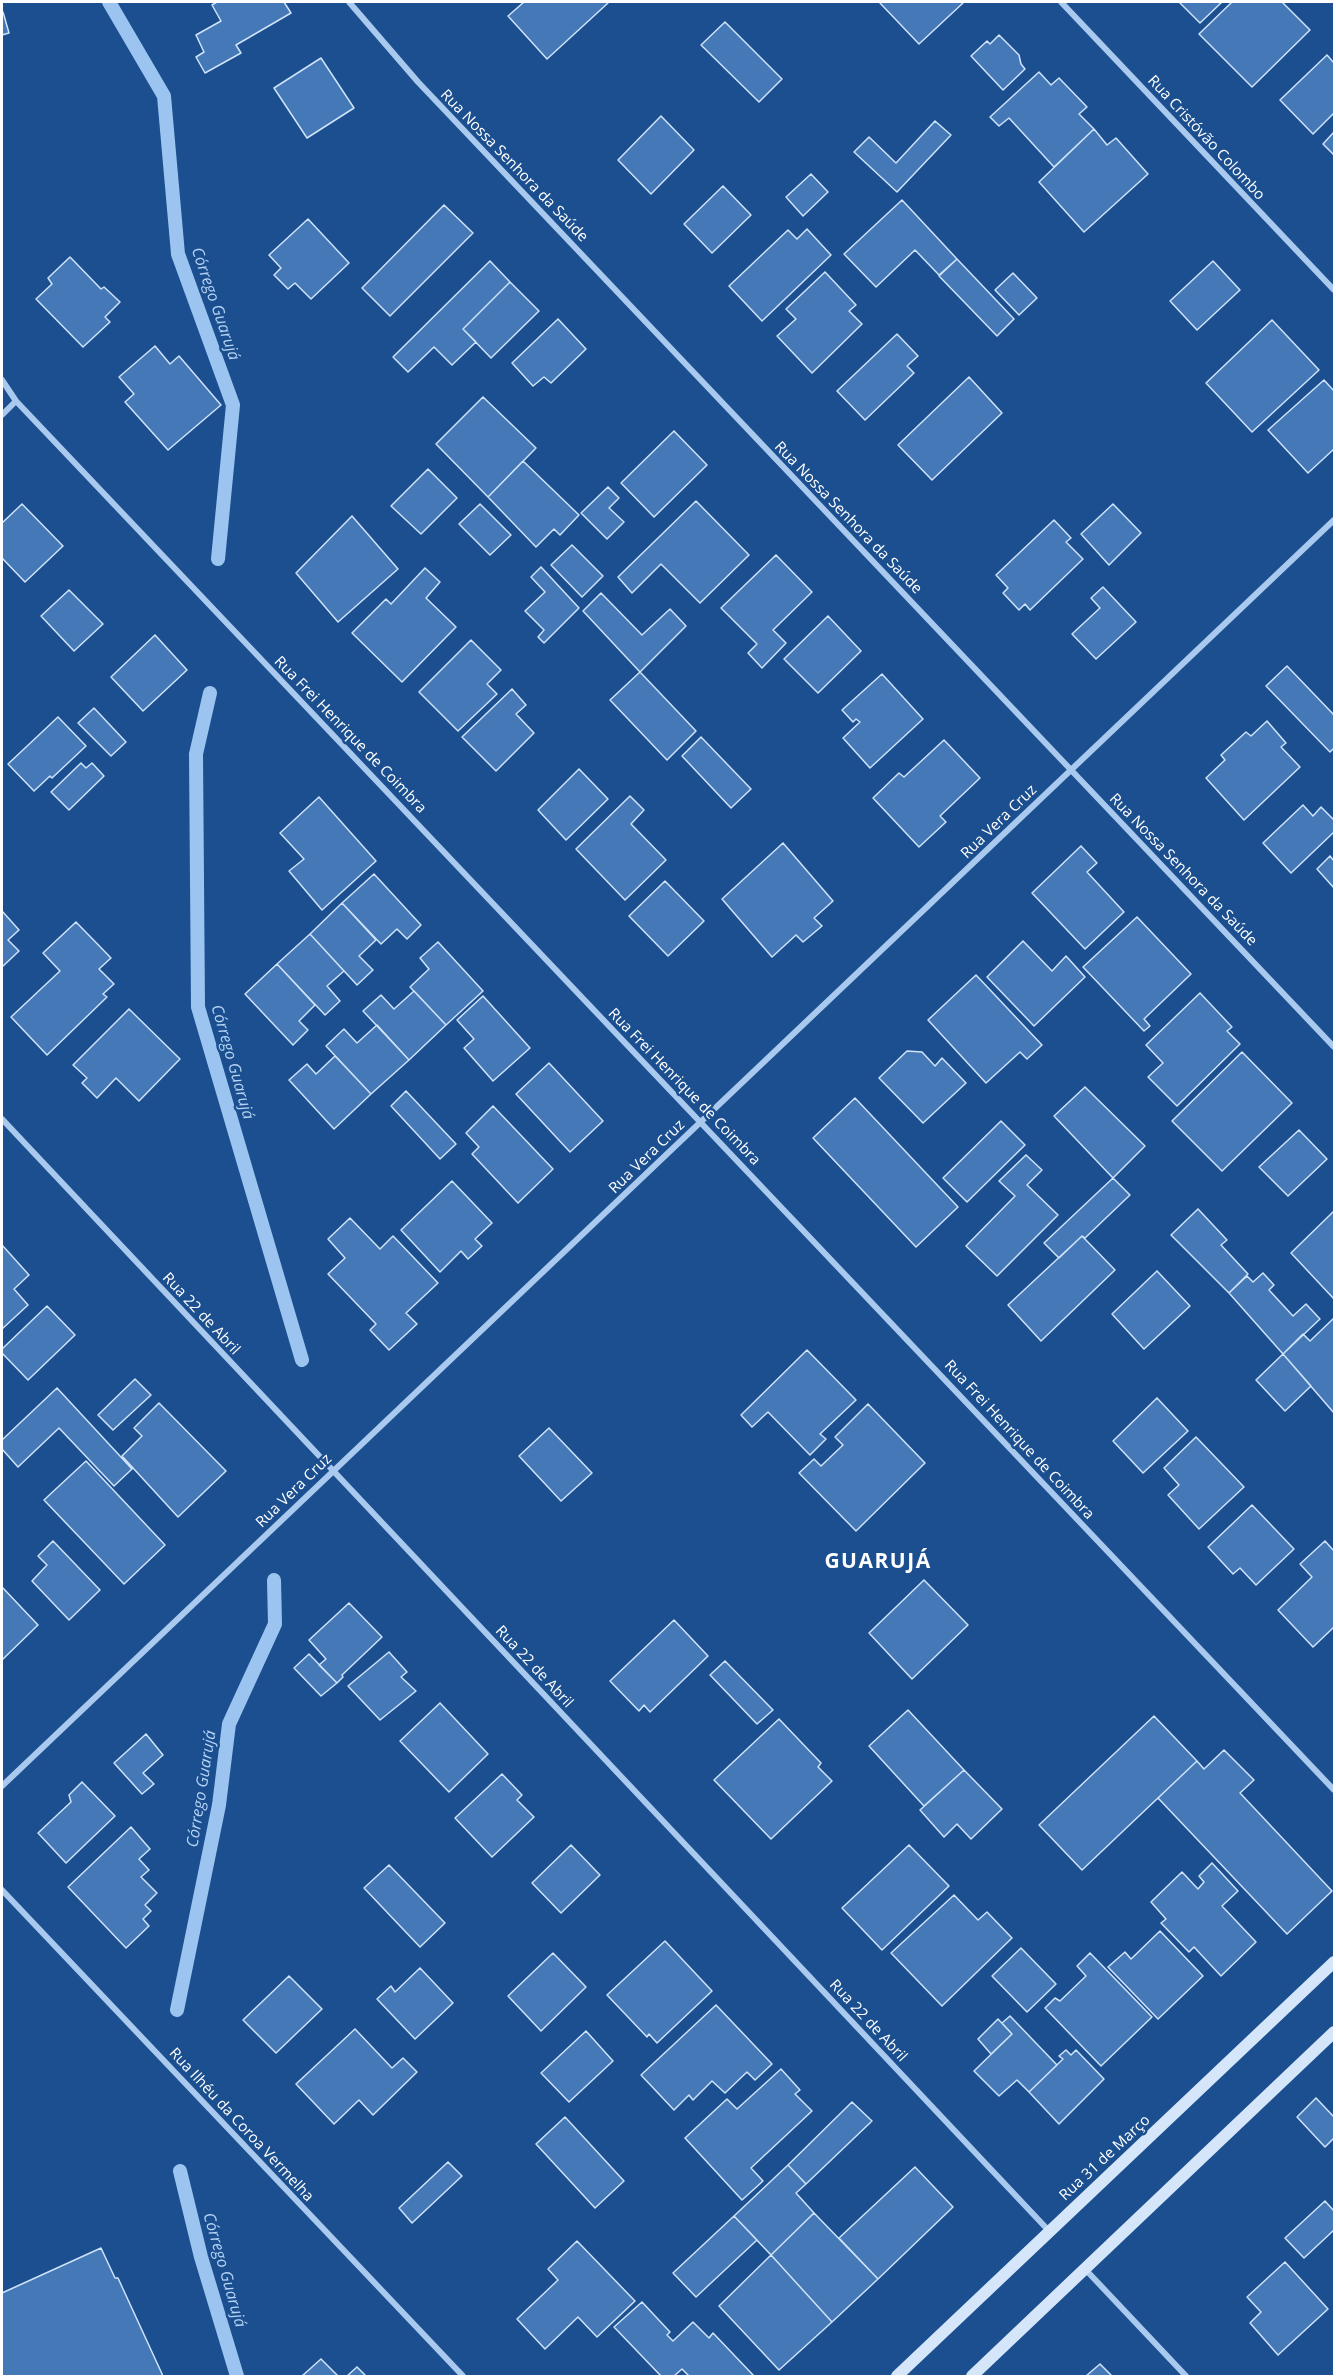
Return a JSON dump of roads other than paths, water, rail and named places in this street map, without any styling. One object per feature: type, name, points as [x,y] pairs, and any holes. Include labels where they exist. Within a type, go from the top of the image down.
[{"type":"main road","name":"Rua 31 de Março","points":[[897,2376],[1335,1962]]},
{"type":"main road","points":[[972,2376],[1335,2032]]},
{"type":"street","name":"Rua Nossa Senhora da Saúde","points":[[349,2],[418,82],[1335,1047]]},
{"type":"street","name":"Rua Cristóvão Colombo","points":[[1061,2],[1335,290]]},
{"type":"street","name":"Rua Frei Henrique de Coimbra","points":[[2,381],[16,402],[1335,1790]]},
{"type":"street","points":[[2,415],[16,402]]},
{"type":"street","name":"Rua Vera Cruz","points":[[2,1786],[1335,520]]},
{"type":"street","name":"Rua 22 de Abril","points":[[2,1119],[1050,2232]]},
{"type":"street","name":"Rua Ilhéu da Coroa Vermelha","points":[[2,1890],[463,2376]]},
{"type":"street","points":[[1085,2269],[1186,2376]]},
{"type":"waterway","name":"Córrego Guarujá","points":[[109,2],[164,96],[178,254],[233,405],[218,559]]},
{"type":"waterway","name":"Córrego Guarujá","points":[[210,693],[196,754],[198,1007],[302,1360]]},
{"type":"waterway","name":"Córrego Guarujá","points":[[177,2010],[219,1805],[229,1724],[275,1624],[274,1580]]},
{"type":"waterway","name":"Córrego Guarujá","points":[[180,2171],[201,2257],[237,2376]]},
{"type":"district","name":"GUARUJÁ","points":[[878,1562]]}]
